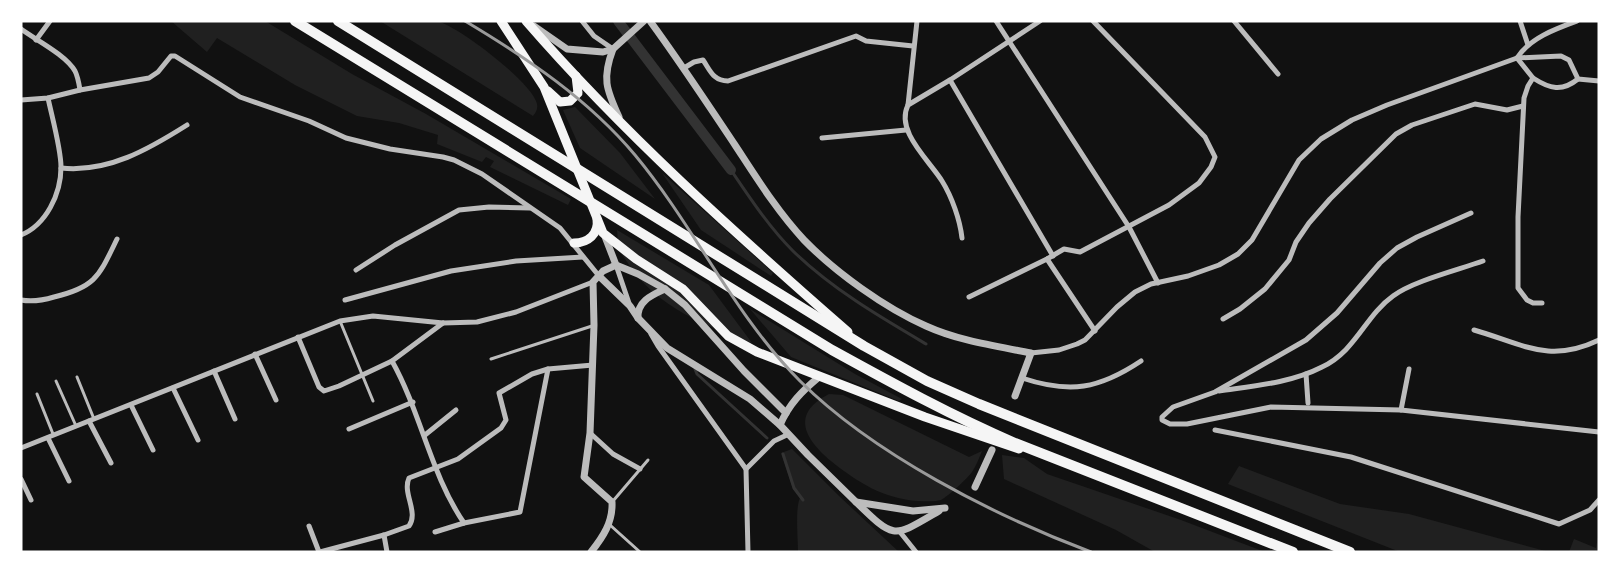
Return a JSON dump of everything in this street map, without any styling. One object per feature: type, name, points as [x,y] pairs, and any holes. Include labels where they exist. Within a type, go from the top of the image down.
[{"type":"highway","points":[[295,21],[832,350],[893,383],[973,425],[1293,552]]},
{"type":"highway","points":[[339,21],[864,346],[927,381],[1350,552]]},
{"type":"main road","points":[[501,21],[544,87],[555,99],[565,103],[574,98],[578,93],[576,76]]},
{"type":"main road","points":[[526,21],[666,168],[864,346]]},
{"type":"main road","points":[[544,87],[603,233],[636,259],[683,289],[728,336],[757,352],[819,377],[973,434],[1060,461]]},
{"type":"main road","points":[[574,243],[588,241],[594,234],[598,225],[596,213]]},
{"type":"street","points":[[36,40],[50,21]]},
{"type":"street","points":[[526,21],[567,50],[592,52],[614,49]]},
{"type":"street","points":[[582,21],[594,36],[614,49]]},
{"type":"street","points":[[620,121],[609,96],[605,76],[614,49],[644,21]]},
{"type":"street","points":[[650,21],[786,220],[823,258],[887,305],[927,327],[956,337],[1031,353],[1069,348],[1085,340],[1126,299],[1144,287],[1209,269],[1238,254],[1252,240],[1299,160],[1321,139],[1352,120],[1517,58],[1562,56],[1569,60],[1578,79]]},
{"type":"street","points":[[917,21],[908,105],[904,118],[906,130],[945,187],[960,226],[962,238]]},
{"type":"street","points":[[996,21],[1129,227],[1158,283]]},
{"type":"street","points":[[908,105],[1040,21]]},
{"type":"street","points":[[969,297],[1064,249],[1080,252],[1129,227],[1187,193],[1199,183],[1211,167],[1215,157],[1205,137],[1093,21]]},
{"type":"street","points":[[1234,21],[1278,74]]},
{"type":"street","points":[[1520,21],[1528,45]]},
{"type":"street","points":[[1517,58],[1535,39],[1577,21]]},
{"type":"street","points":[[21,29],[74,69],[80,90]]},
{"type":"street","points":[[684,68],[701,59],[716,78],[728,81],[856,36],[866,41],[913,46]]},
{"type":"street","points":[[21,100],[48,98],[149,78],[158,72],[171,56],[175,56],[240,97],[309,121],[345,138],[454,160],[482,174],[560,228],[599,276],[630,306],[650,332],[667,348],[750,399],[780,425],[807,455],[879,525],[890,531],[900,532],[944,508],[913,511],[856,502]]},
{"type":"street","points":[[1517,58],[1533,78],[1546,86],[1557,89],[1566,87],[1578,79],[1599,81]]},
{"type":"street","points":[[1533,78],[1525,91],[1523,106],[1517,256],[1518,288],[1527,300],[1542,303]]},
{"type":"street","points":[[950,80],[1050,257],[1095,330]]},
{"type":"street","points":[[21,236],[36,228],[50,210],[57,190],[61,168],[48,98]]},
{"type":"street","points":[[1222,319],[1240,309],[1265,289],[1289,260],[1296,242],[1309,223],[1396,134],[1412,125],[1475,104],[1507,110],[1523,106]]},
{"type":"street","points":[[61,168],[93,169],[115,162],[162,141],[187,125]]},
{"type":"street","points":[[822,138],[906,130]]},
{"type":"street","points":[[356,270],[395,245],[459,210],[500,206],[532,208]]},
{"type":"street","points":[[1215,392],[1306,340],[1337,313],[1380,263],[1397,248],[1471,213]]},
{"type":"street","points":[[603,233],[630,306]]},
{"type":"street","points":[[21,300],[44,300],[75,292],[89,285],[101,272],[117,239]]},
{"type":"street","points":[[345,300],[451,271],[516,261],[583,257]]},
{"type":"street","points":[[1483,261],[1404,289],[1391,297],[1352,344],[1339,357],[1322,367],[1280,381],[1215,392],[1181,403],[1167,410],[1162,420],[1170,424],[1187,424],[1270,407],[1401,410],[1599,432]]},
{"type":"street","points":[[21,448],[340,321],[381,316],[443,323],[477,322],[498,317],[593,282],[603,271],[616,266],[638,274],[665,289],[685,305],[744,371],[786,413]]},
{"type":"street","points":[[591,552],[609,524],[613,512],[612,502],[584,477],[590,433],[594,325],[593,282]]},
{"type":"street","points":[[638,318],[642,303],[650,296],[665,289]]},
{"type":"street","points":[[298,337],[322,391],[339,386],[392,361],[443,323]]},
{"type":"street","points":[[1474,330],[1544,352],[1571,351],[1599,340]]},
{"type":"street","points":[[650,332],[746,469],[748,552]]},
{"type":"street","points":[[1015,396],[1031,353]]},
{"type":"street","points":[[255,354],[276,400]]},
{"type":"street","points":[[392,361],[412,402],[436,468],[464,523]]},
{"type":"street","points":[[1022,378],[1056,386],[1095,385],[1112,379],[1141,361]]},
{"type":"street","points":[[309,526],[320,552],[409,526],[412,521],[408,479],[458,459],[501,428],[506,420],[499,393],[532,374],[548,369],[593,365]]},
{"type":"street","points":[[435,532],[464,523],[520,512],[548,369]]},
{"type":"street","points":[[1401,410],[1409,369]]},
{"type":"street","points":[[214,371],[235,419]]},
{"type":"street","points":[[1306,374],[1308,403]]},
{"type":"street","points":[[774,441],[786,413],[799,393],[819,377]]},
{"type":"street","points":[[173,388],[198,440]]},
{"type":"street","points":[[349,429],[412,402]]},
{"type":"street","points":[[131,405],[153,450]]},
{"type":"street","points":[[425,435],[456,410]]},
{"type":"street","points":[[91,420],[111,463]]},
{"type":"street","points":[[1215,430],[1352,457],[1559,524],[1590,510],[1599,500]]},
{"type":"street","points":[[590,433],[614,454],[640,470]]},
{"type":"street","points":[[746,469],[774,441],[789,434]]},
{"type":"street","points":[[51,437],[69,481]]},
{"type":"street","points":[[975,487],[992,450]]},
{"type":"street","points":[[21,479],[31,500]]},
{"type":"street","points":[[900,532],[916,552]]},
{"type":"street","points":[[384,535],[387,552]]},
{"type":"lane","points":[[340,321],[373,401]]},
{"type":"lane","points":[[491,359],[594,325]]},
{"type":"lane","points":[[77,377],[91,420]]},
{"type":"lane","points":[[56,381],[76,426]]},
{"type":"lane","points":[[37,394],[51,437]]},
{"type":"lane","points":[[612,502],[648,460]]},
{"type":"lane","points":[[609,524],[640,552]]},
{"type":"shaded area","points":[[428,20],[450,27],[479,45],[510,70],[532,94],[537,104],[536,112],[533,116],[380,21]]},
{"type":"shaded area","points":[[171,21],[265,21],[352,74],[426,114],[571,199],[568,205],[490,167],[494,161],[486,157],[482,162],[437,144],[438,135],[399,123],[357,116],[295,85],[217,38],[207,52]]},
{"type":"shaded area","points":[[575,107],[620,153],[655,199],[580,148],[563,110]]},
{"type":"shaded area","points":[[662,173],[773,273],[771,276],[701,230]]},
{"type":"shaded area","points":[[617,230],[709,285],[752,343],[700,322],[668,304],[654,293],[621,253],[618,247]]},
{"type":"shaded area","points":[[750,309],[855,374],[902,399],[899,401],[791,357]]},
{"type":"shaded area","points":[[829,394],[843,395],[969,457],[982,451],[970,475],[941,500],[906,500],[882,493],[841,469],[822,453],[809,435],[806,418],[809,410]]},
{"type":"shaded area","points":[[792,449],[899,552],[798,552],[797,516],[800,498],[793,489],[781,453]]},
{"type":"shaded area","points":[[1002,455],[1024,458],[1047,474],[1181,520],[1265,552],[1155,552],[1116,530],[1004,479]]},
{"type":"shaded area","points":[[1239,466],[1340,504],[1409,514],[1549,552],[1400,552],[1228,484]]},
{"type":"shaded area","points":[[1599,532],[1599,552],[1569,552],[1574,539],[1596,548]]},
{"type":"waterway","points":[[618,21],[731,170]]},
{"type":"waterway","points":[[731,170],[776,232],[808,265],[857,302],[926,344]]},
{"type":"waterway","points":[[695,369],[697,374],[767,438]]},
{"type":"waterway","points":[[783,454],[794,488],[803,500]]},
{"type":"railway","points":[[465,21],[556,81],[617,135],[677,211],[754,328],[800,381],[830,408],[899,458],[937,480],[1015,520],[1091,552]]}]
